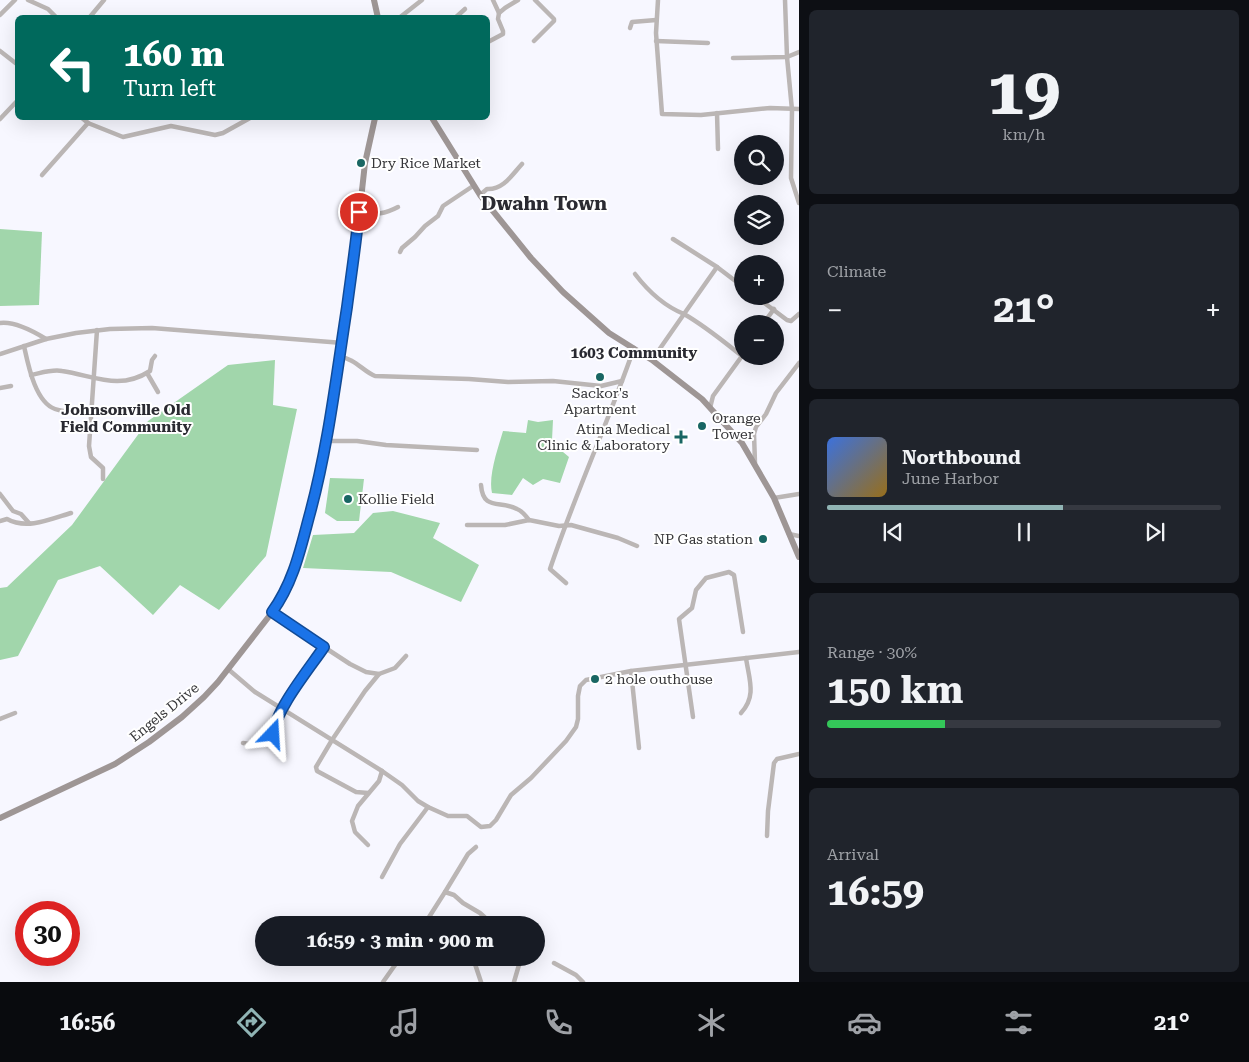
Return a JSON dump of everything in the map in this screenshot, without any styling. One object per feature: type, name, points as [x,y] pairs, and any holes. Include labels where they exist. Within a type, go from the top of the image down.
[{"type":"street","points":[[0,15],[15,0]]},
{"type":"street","points":[[28,0],[48,9],[54,15]]},
{"type":"street","points":[[92,15],[104,0]]},
{"type":"street","points":[[374,0],[377,15]]},
{"type":"street","points":[[403,15],[422,0]]},
{"type":"street","points":[[490,41],[503,34],[498,19],[499,13],[493,0]]},
{"type":"street","points":[[499,13],[518,0]]},
{"type":"street","points":[[534,41],[554,22],[554,19],[536,0]]},
{"type":"street","points":[[658,0],[656,41],[662,114],[717,114],[767,108],[799,109]]},
{"type":"street","points":[[785,0],[787,57],[792,110],[791,178],[799,203]]},
{"type":"street","points":[[458,15],[465,9]]},
{"type":"street","points":[[630,28],[632,22],[656,20]]},
{"type":"street","points":[[656,41],[708,43]]},
{"type":"street","points":[[0,51],[15,63]]},
{"type":"street","points":[[733,58],[787,57],[799,52]]},
{"type":"street","points":[[0,119],[15,103]]},
{"type":"street","points":[[717,114],[718,149]]},
{"type":"street","points":[[84,120],[123,137],[171,126],[215,135],[223,133],[246,120]]},
{"type":"street","points":[[375,120],[366,157],[343,343],[327,441],[357,441],[386,445],[477,450]]},
{"type":"street","points":[[433,120],[473,186],[531,258],[563,292],[609,333],[652,360],[702,399],[742,443],[774,498],[798,553]]},
{"type":"street","points":[[42,175],[88,123]]},
{"type":"street","points":[[480,195],[487,189],[500,187],[510,179],[522,164]]},
{"type":"street","points":[[400,252],[425,226],[438,216],[443,206],[473,186]]},
{"type":"street","points":[[359,212],[387,213],[398,207]]},
{"type":"street","points":[[673,239],[734,280]]},
{"type":"street","points":[[652,360],[717,267]]},
{"type":"street","points":[[635,274],[645,287],[668,306],[703,325],[742,356],[713,396],[710,408]]},
{"type":"street","points":[[768,305],[787,320],[791,320],[799,314]]},
{"type":"street","points":[[770,315],[774,309]]},
{"type":"street","points":[[0,323],[6,322],[24,327],[46,339]]},
{"type":"street","points":[[0,354],[46,339],[97,330],[152,328],[343,343]]},
{"type":"street","points":[[97,330],[89,446],[90,457],[103,468],[103,479]]},
{"type":"street","points":[[24,346],[31,375],[48,406],[55,410],[91,412]]},
{"type":"street","points":[[566,583],[550,570],[565,526],[634,348]]},
{"type":"street","points":[[31,375],[60,370],[109,382],[125,381],[148,373],[155,356]]},
{"type":"street","points":[[340,357],[347,358],[367,373],[375,376],[508,382],[553,382],[601,386],[622,381]]},
{"type":"street","points":[[755,463],[754,434],[756,427],[766,414],[776,393],[799,363]]},
{"type":"street","points":[[148,373],[158,392]]},
{"type":"street","points":[[0,388],[11,386]]},
{"type":"street","name":"Engels Drive","points":[[0,818],[115,764],[135,752],[204,698],[284,597],[299,557],[318,487],[327,441]]},
{"type":"street","points":[[480,485],[484,499],[494,504],[517,509],[529,520]]},
{"type":"street","points":[[0,494],[13,511],[21,514],[29,523]]},
{"type":"street","points":[[774,498],[799,494]]},
{"type":"street","points":[[0,521],[7,519],[14,523],[29,523],[71,513]]},
{"type":"street","points":[[467,524],[506,525],[529,520],[565,526],[571,525],[636,546]]},
{"type":"street","points":[[789,534],[799,536]]},
{"type":"street","points":[[693,717],[680,618],[692,608],[696,590],[706,578],[715,574],[729,572],[734,575],[743,632]]},
{"type":"street","points":[[272,612],[350,664],[366,672],[379,674],[395,668],[406,656]]},
{"type":"street","points":[[243,743],[256,745],[271,740],[274,724],[282,709],[324,647]]},
{"type":"street","points":[[228,669],[255,692],[382,771],[402,785],[418,801],[448,816],[467,816],[481,827],[490,826],[496,820],[511,795],[531,778],[566,741],[576,727],[580,686],[589,679],[631,671],[799,652]]},
{"type":"street","points":[[741,713],[748,705],[751,692],[746,658]]},
{"type":"street","points":[[631,671],[639,748]]},
{"type":"street","points":[[368,792],[356,792],[317,771],[316,767],[365,691],[379,674]]},
{"type":"street","points":[[0,719],[15,713]]},
{"type":"street","points":[[767,836],[774,762],[777,759],[799,754]]},
{"type":"street","points":[[368,845],[355,832],[352,821],[358,806],[379,781],[382,771]]},
{"type":"street","points":[[382,877],[400,844],[428,807]]},
{"type":"street","points":[[430,916],[468,854],[476,847]]},
{"type":"street","points":[[445,892],[454,895],[483,916]]},
{"type":"street","points":[[554,963],[576,974],[583,982]]},
{"type":"street","points":[[383,982],[394,966]]},
{"type":"street","points":[[476,966],[481,982]]},
{"type":"street","points":[[514,982],[519,966]]},
{"type":"green space","points":[[0,229],[42,232],[39,305],[0,306]]},
{"type":"green space","points":[[275,360],[273,405],[297,409],[266,556],[219,610],[180,585],[153,615],[100,566],[58,580],[18,656],[0,660],[0,588],[7,587],[72,525],[148,421],[228,365]]},
{"type":"green space","points":[[528,420],[538,422],[553,420],[552,440],[566,446],[563,452],[569,457],[560,483],[543,479],[533,485],[523,478],[512,495],[492,493],[492,470],[503,431],[526,433]]},
{"type":"green space","points":[[330,478],[364,479],[359,521],[337,521],[325,513]]},
{"type":"green space","points":[[393,511],[440,523],[433,538],[479,565],[461,602],[391,572],[303,568],[313,535],[354,533],[373,513]]},
{"type":"place","name":"Dry Rice Market","points":[[361,163]]},
{"type":"place","name":"Sackor's Apartment","points":[[600,377]]},
{"type":"place","name":"Orange Tower","points":[[702,426]]},
{"type":"place","name":"Atina Medical Clinic & Laboratory","points":[[681,437]]},
{"type":"place","name":"Kollie Field","points":[[348,499]]},
{"type":"place","name":"NP Gas station","points":[[763,539]]},
{"type":"place","name":"2 hole outhouse","points":[[595,679]]},
{"type":"district","name":"Dwahn Town","points":[[544,203]]},
{"type":"district","name":"1603 Community","points":[[634,353]]},
{"type":"district","name":"Johnsonville Old Field Community","points":[[126,418]]},
{"type":"route","points":[[273,734],[274,724],[282,709],[324,647],[272,612],[284,597],[299,557],[318,487],[343,343],[359,212]]}]
